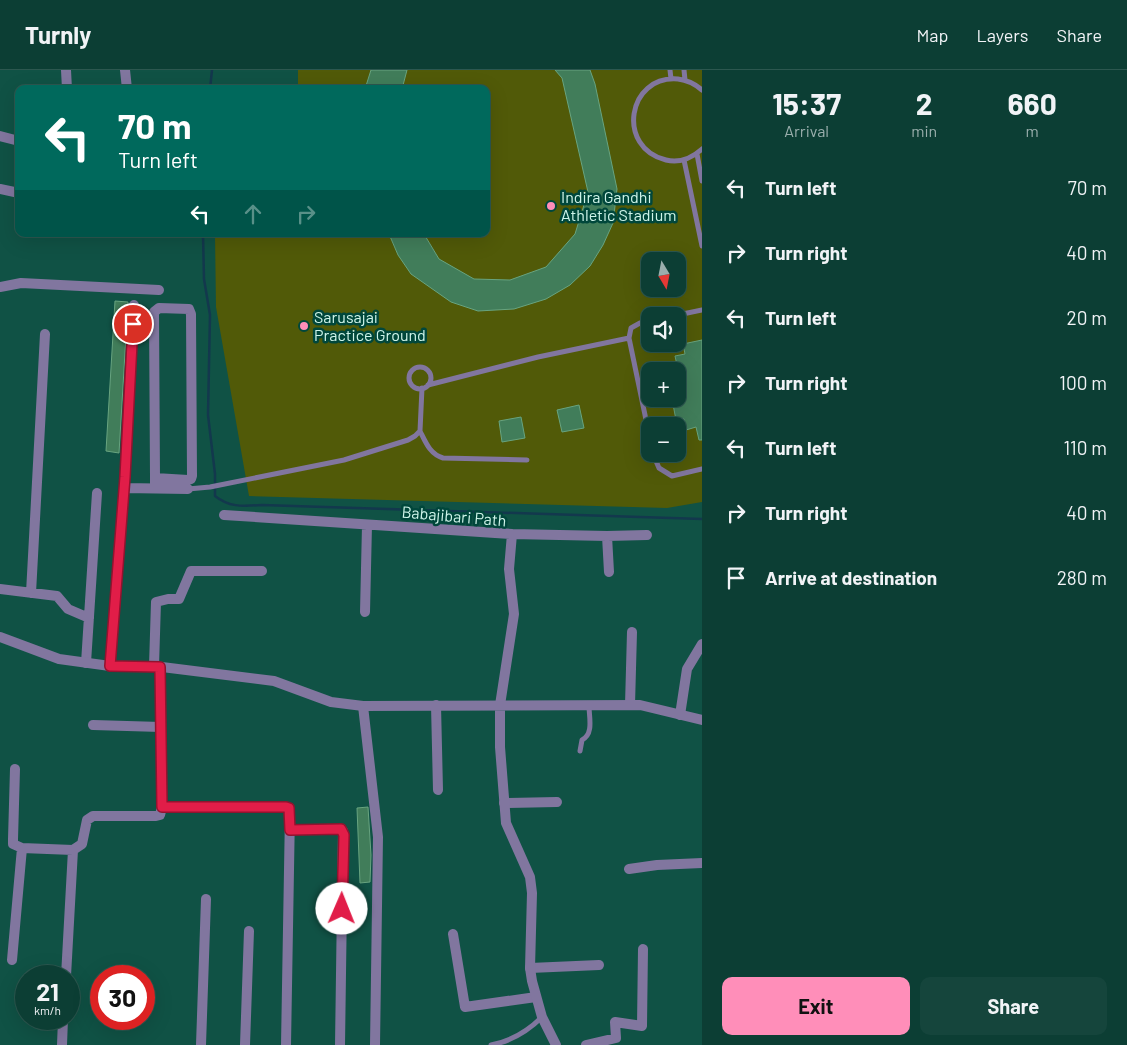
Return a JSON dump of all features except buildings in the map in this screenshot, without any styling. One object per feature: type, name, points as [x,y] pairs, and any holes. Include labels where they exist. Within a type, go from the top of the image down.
[{"type":"street","points":[[66,70],[67,85]]},
{"type":"street","points":[[125,70],[127,85]]},
{"type":"street","points":[[0,136],[15,140]]},
{"type":"street","points":[[0,190],[15,192]]},
{"type":"street","points":[[0,287],[21,284],[159,290]]},
{"type":"street","points":[[110,666],[124,488],[134,305]]},
{"type":"street","points":[[124,488],[188,480],[192,476],[189,308],[159,308],[154,312],[155,483]]},
{"type":"street","points":[[31,593],[45,334]]},
{"type":"street","points":[[155,483],[188,489]]},
{"type":"street","points":[[86,663],[97,493]]},
{"type":"street","name":"Babajibari Path","points":[[224,515],[512,534],[509,569],[514,614],[500,705],[500,746],[504,804],[509,832],[527,868],[532,886],[530,968],[542,1017],[556,1045]]},
{"type":"street","points":[[365,612],[367,524]]},
{"type":"street","points":[[512,534],[648,535]]},
{"type":"street","points":[[607,536],[609,572]]},
{"type":"street","points":[[15,768],[13,844],[22,848],[73,850],[82,844],[87,820],[93,816],[160,815],[162,807],[161,727],[157,667],[156,602],[179,599],[191,572],[262,571]]},
{"type":"street","points":[[0,588],[57,596],[68,609],[89,618]]},
{"type":"street","points":[[630,705],[632,632]]},
{"type":"street","points":[[0,637],[59,659],[110,666],[157,667],[274,681],[331,702],[363,706],[640,705],[702,720]]},
{"type":"street","points":[[680,715],[687,669],[702,644]]},
{"type":"street","points":[[363,706],[378,837],[375,1045]]},
{"type":"street","points":[[436,706],[438,790]]},
{"type":"street","points":[[93,724],[161,727]]},
{"type":"street","points":[[504,804],[557,802]]},
{"type":"street","points":[[162,807],[289,808],[286,1045]]},
{"type":"street","points":[[290,830],[341,829],[343,831],[340,1045]]},
{"type":"street","points":[[12,960],[22,848]]},
{"type":"street","points":[[67,965],[73,850]]},
{"type":"street","points":[[628,869],[657,865],[702,863]]},
{"type":"street","points":[[200,1045],[206,898]]},
{"type":"street","points":[[245,1045],[249,931]]},
{"type":"street","points":[[453,934],[465,1006],[536,997]]},
{"type":"street","points":[[586,1045],[616,1038],[615,1022],[642,1026],[643,949]]},
{"type":"street","points":[[530,968],[599,966]]},
{"type":"street","points":[[62,1045],[63,1030]]},
{"type":"lane","points":[[670,70],[671,79]]},
{"type":"lane","points":[[684,70],[684,80]]},
{"type":"lane","points":[[702,90],[697,85],[684,80],[671,79],[659,81],[649,87],[641,96],[635,106],[633,118],[634,130],[640,142],[648,152],[659,158],[672,161],[684,160],[697,154],[702,149]]},
{"type":"lane","points":[[697,154],[702,181]]},
{"type":"lane","points":[[684,160],[702,246]]},
{"type":"lane","points":[[686,313],[702,310]]},
{"type":"lane","points":[[641,323],[631,328],[629,338],[645,417]]},
{"type":"lane","points":[[428,385],[430,378],[426,369],[419,367],[412,370],[409,376],[410,383],[415,388],[422,388],[538,357],[629,338]]},
{"type":"lane","points":[[422,388],[420,431],[431,451],[436,456],[444,458],[527,460]]},
{"type":"lane","points":[[188,489],[210,487],[344,460],[408,440],[420,431]]},
{"type":"lane","points":[[656,462],[659,468],[672,476],[702,469]]},
{"type":"lane","points":[[580,751],[582,740],[587,738],[590,731],[589,705]]},
{"type":"lane","points":[[491,1045],[517,1038],[528,1031],[542,1017]]},
{"type":"green space","points":[[298,70],[702,70],[702,502],[667,508],[249,496],[216,307],[215,237],[490,237],[490,85],[298,85]]},
{"type":"waterway","points":[[210,85],[212,70]]},
{"type":"waterway","points":[[203,237],[204,279],[210,315],[208,415],[215,474],[215,496],[226,503],[243,506],[262,505],[702,519]]},
{"type":"place","name":"Indira Gandhi Athletic Stadium","points":[[551,206]]},
{"type":"place","name":"Sarusajai Practice Ground","points":[[304,326]]},
{"type":"route","points":[[133,324],[125,477],[110,666],[160,667],[162,807],[286,807],[289,808],[290,812],[290,830],[341,829],[344,835],[342,909]]}]
